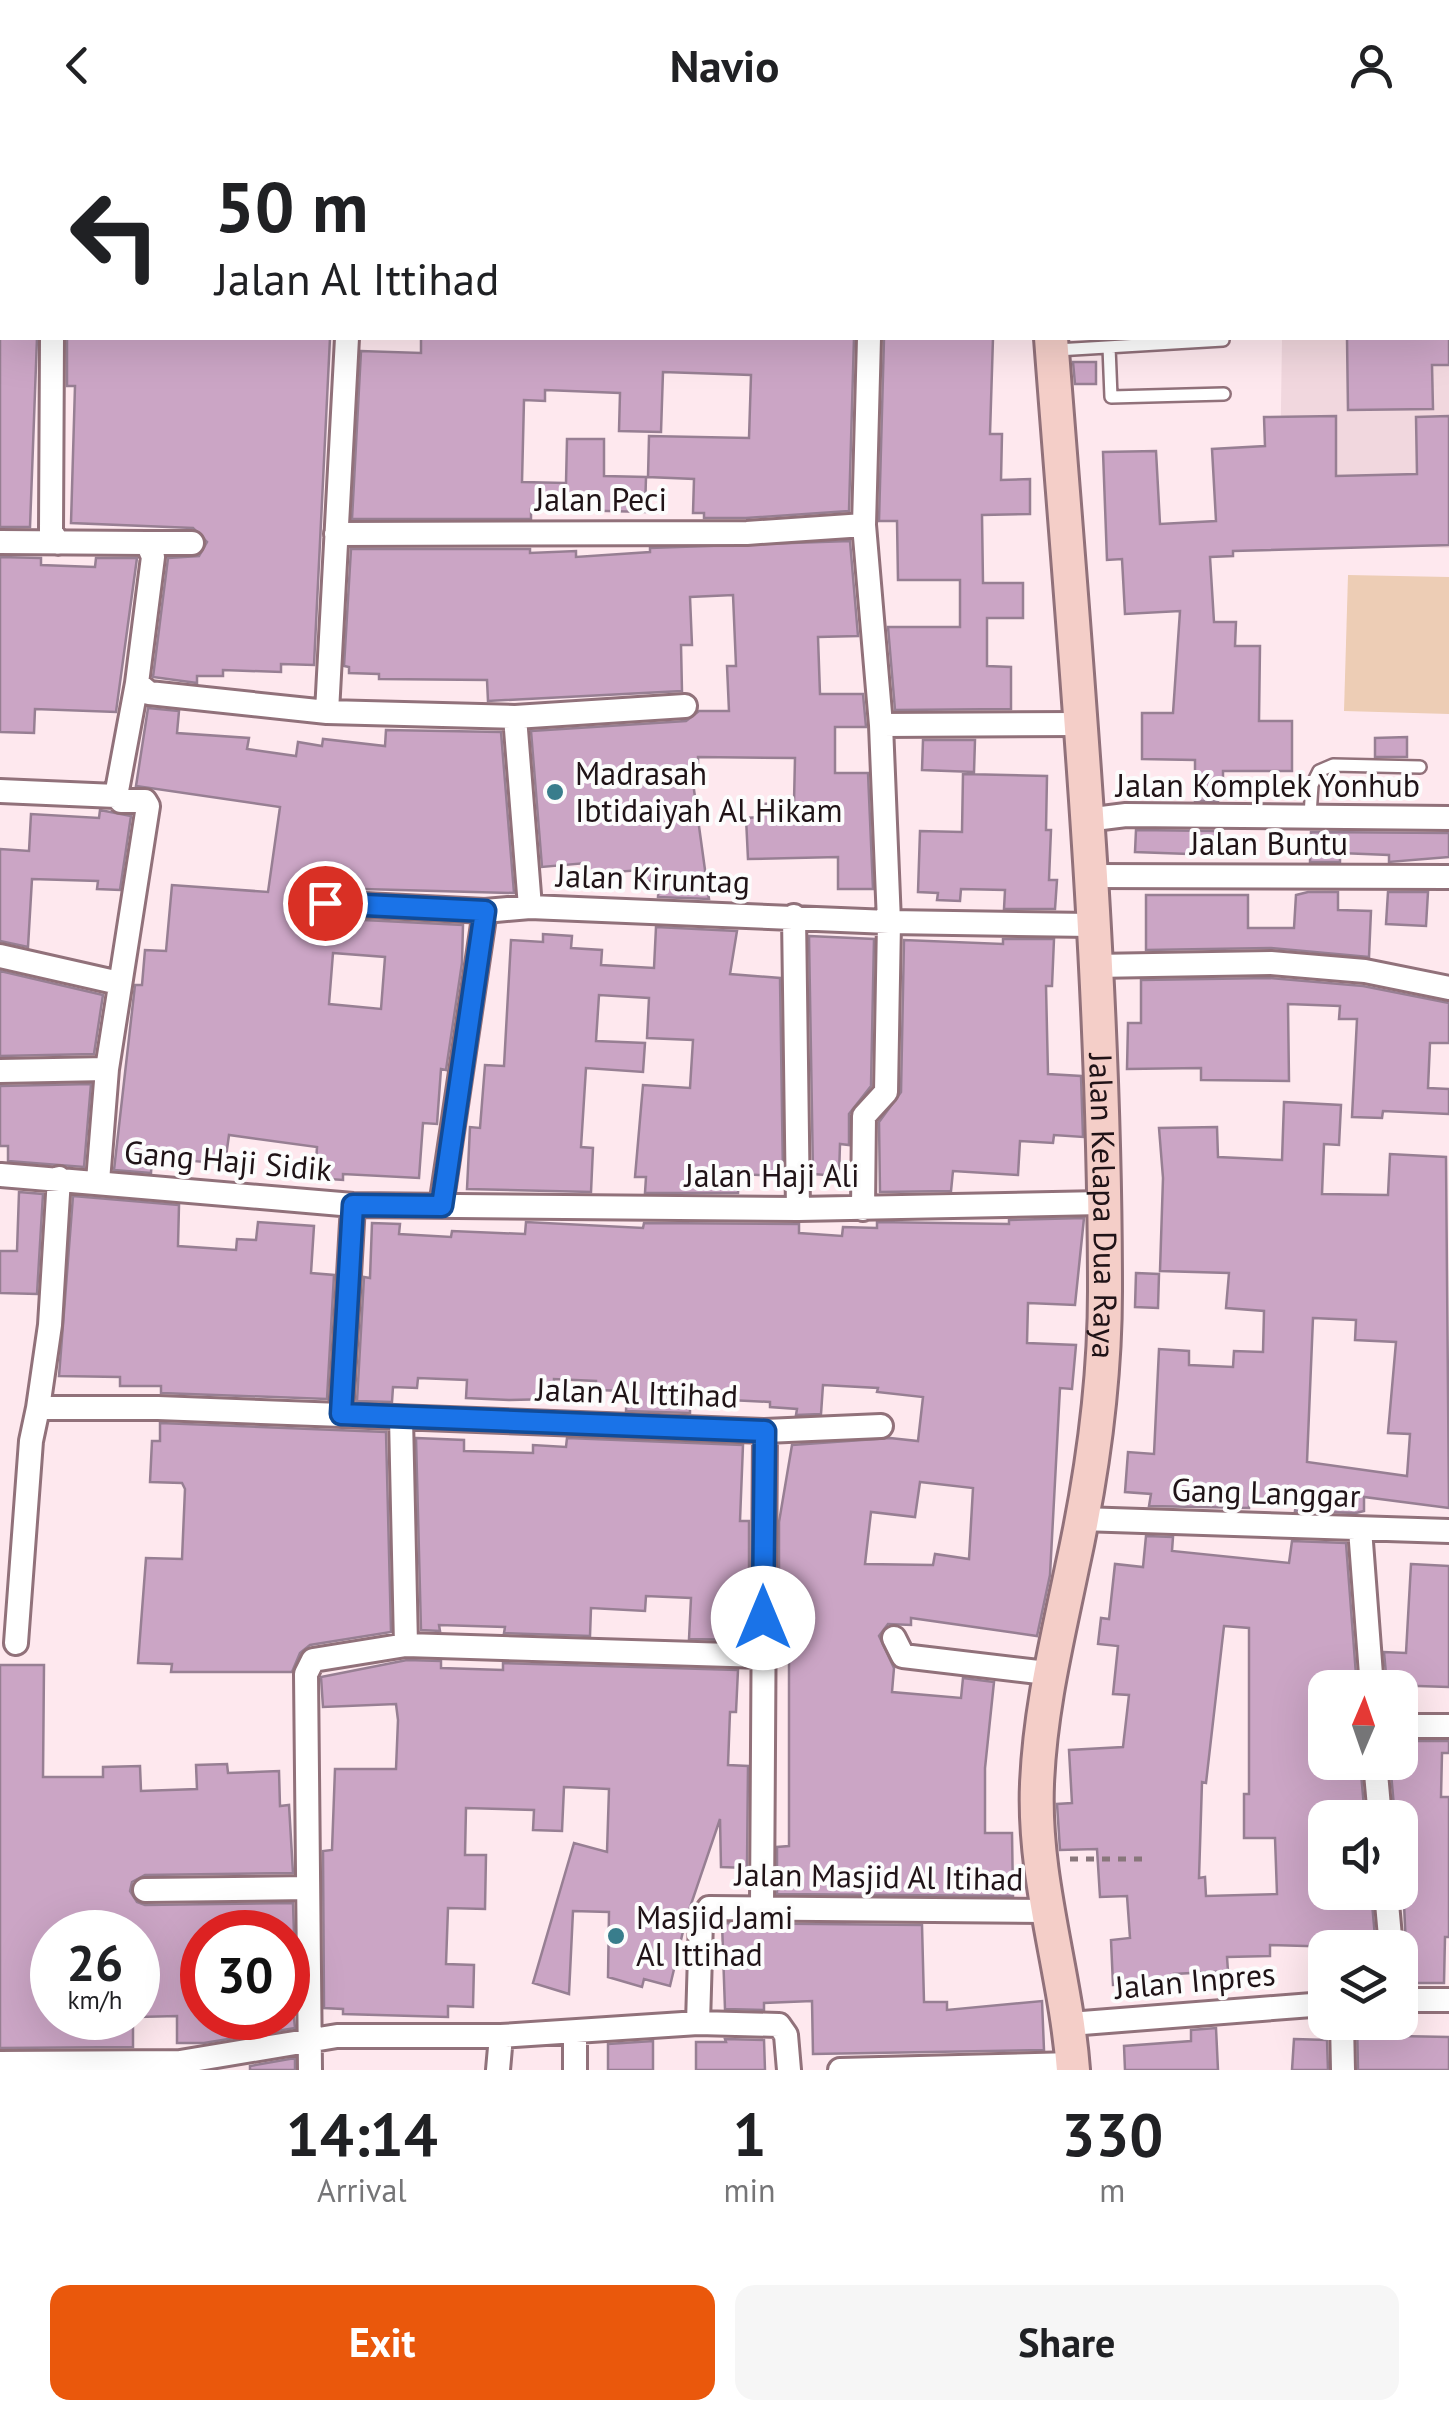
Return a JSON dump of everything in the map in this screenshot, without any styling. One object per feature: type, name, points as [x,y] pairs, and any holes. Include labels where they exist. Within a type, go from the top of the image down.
[{"type":"street","points":[[52,340],[50,530],[58,543]]},
{"type":"street","points":[[327,712],[346,340]]},
{"type":"street","points":[[863,1209],[864,1116],[886,1092],[889,922],[880,725],[864,526],[869,340]]},
{"type":"street","name":"Jalan Kelapa Dua Raya","points":[[1052,344],[1092,924],[1105,1291],[1100,1414],[1082,1519],[1046,1673],[1036,1787],[1046,1911],[1070,2024],[1073,2067]]},
{"type":"street","name":"Jalan Peci","points":[[336,534],[748,533],[864,526]]},
{"type":"street","points":[[0,542],[192,543]]},
{"type":"street","points":[[116,796],[137,684],[153,557],[147,543]]},
{"type":"street","points":[[137,684],[149,693],[327,712],[515,717],[685,706]]},
{"type":"street","name":"Jalan Kiruntag","points":[[515,717],[530,907],[889,922],[1092,924]]},
{"type":"street","points":[[880,725],[1080,724]]},
{"type":"street","points":[[0,791],[116,796],[148,806],[118,982],[98,1181]]},
{"type":"street","name":"Jalan Komplek Yonhub","points":[[1086,820],[1126,816],[1449,818]]},
{"type":"street","name":"Jalan Buntu","points":[[1089,876],[1449,877]]},
{"type":"street","points":[[325,903],[485,911],[530,907]]},
{"type":"street","points":[[442,1206],[485,911]]},
{"type":"street","points":[[794,916],[798,1210]]},
{"type":"street","points":[[0,956],[118,982]]},
{"type":"street","points":[[1094,966],[1272,964],[1366,971],[1449,988]]},
{"type":"street","points":[[0,1072],[107,1069]]},
{"type":"street","name":"Gang Haji Sidik","points":[[1,1175],[353,1205]]},
{"type":"street","points":[[16,1643],[31,1441],[50,1408],[50,1325],[59,1178]]},
{"type":"street","name":"Jalan Haji Ali","points":[[353,1205],[798,1210],[1102,1204]]},
{"type":"street","points":[[341,1414],[353,1205]]},
{"type":"street","name":"Jalan Al Ittihad","points":[[50,1408],[341,1414],[765,1431],[762,1906]]},
{"type":"street","points":[[401,1418],[406,1645]]},
{"type":"street","points":[[765,1431],[881,1426]]},
{"type":"street","name":"Gang Langgar","points":[[1082,1519],[1449,1531]]},
{"type":"street","points":[[1360,1529],[1371,1670]]},
{"type":"street","points":[[894,1638],[903,1656],[1046,1673]]},
{"type":"street","points":[[308,1910],[307,1667],[326,1656],[406,1645],[763,1656]]},
{"type":"street","points":[[1418,1726],[1449,1726]]},
{"type":"street","points":[[145,1890],[308,1888]]},
{"type":"street","name":"Jalan Masjid Al Itihad","points":[[698,2023],[704,1912],[762,1906],[1046,1911]]},
{"type":"street","points":[[1418,2000],[1449,2000]]},
{"type":"street","name":"Jalan Inpres","points":[[1070,2024],[1308,2005]]},
{"type":"street","points":[[310,2039],[501,2036],[698,2023],[779,2025],[786,2035],[789,2070]]},
{"type":"street","points":[[574,2032],[575,2070]]},
{"type":"street","points":[[498,2070],[501,2036]]},
{"type":"street","points":[[0,2062],[88,2066],[180,2062],[301,2040]]},
{"type":"street","points":[[307,2040],[310,2070]]},
{"type":"street","points":[[1342,2040],[1342,2070]]},
{"type":"street","points":[[840,2070],[1073,2067]]},
{"type":"lane","points":[[1052,344],[1110,347],[1223,340]]},
{"type":"lane","points":[[1110,347],[1111,397],[1224,394]]},
{"type":"lane","points":[[1310,816],[1312,785],[1319,771],[1333,765],[1420,767]]},
{"type":"path","points":[[1042,1860],[1150,1859]]},
{"type":"shaded area","points":[[1282,340],[1449,340],[1449,548],[1279,542]]},
{"type":"shaded area","points":[[1348,575],[1449,577],[1449,714],[1344,711]]},
{"type":"building","points":[[0,340],[37,340],[30,527],[0,527]]},
{"type":"building","points":[[67,340],[330,340],[314,665],[281,664],[281,672],[223,670],[223,676],[197,676],[197,683],[153,677],[168,558],[199,556],[207,542],[193,528],[71,523],[75,386],[67,386]]},
{"type":"building","points":[[421,340],[854,340],[849,511],[746,518],[704,518],[704,513],[693,513],[694,479],[648,477],[649,436],[749,438],[751,375],[663,372],[661,432],[619,431],[620,393],[545,390],[545,401],[524,400],[522,482],[566,483],[567,439],[604,439],[604,476],[646,477],[645,512],[531,509],[531,519],[352,519],[361,351],[421,353]]},
{"type":"building","points":[[884,340],[993,340],[990,434],[1002,434],[1001,480],[1030,479],[1030,514],[982,515],[983,583],[1023,583],[1023,618],[987,618],[987,666],[1011,667],[1011,709],[895,710],[888,627],[960,627],[960,580],[898,580],[897,521],[879,521]]},
{"type":"building","points":[[1347,340],[1449,340],[1449,365],[1432,365],[1433,409],[1348,410]]},
{"type":"building","points":[[1073,362],[1096,362],[1096,384],[1075,384]]},
{"type":"building","points":[[1336,416],[1336,476],[1417,474],[1416,417],[1449,416],[1449,545],[1233,551],[1233,556],[1210,557],[1214,622],[1236,622],[1235,646],[1260,646],[1259,721],[1292,721],[1292,771],[1223,771],[1223,796],[1218,801],[1195,801],[1195,760],[1142,759],[1142,713],[1173,713],[1180,611],[1125,614],[1122,559],[1107,560],[1103,452],[1156,451],[1160,524],[1216,521],[1212,449],[1265,446],[1264,417]]},
{"type":"building","points":[[850,541],[858,636],[818,637],[820,694],[863,694],[866,727],[835,727],[835,773],[868,773],[873,889],[838,889],[838,857],[748,859],[746,818],[761,817],[761,804],[794,802],[795,758],[698,757],[698,768],[691,768],[709,899],[658,897],[659,880],[642,882],[641,870],[587,874],[586,863],[542,867],[531,731],[686,721],[699,711],[729,711],[727,666],[736,666],[733,595],[690,597],[692,645],[681,645],[682,691],[488,701],[487,680],[379,679],[379,674],[349,673],[349,667],[344,666],[351,549],[530,549],[530,553],[576,551],[576,557],[650,552],[650,548]]},
{"type":"building","points":[[0,557],[41,558],[41,565],[95,567],[96,558],[137,558],[116,712],[35,709],[34,733],[0,732]]},
{"type":"building","points":[[148,708],[179,711],[177,733],[249,738],[247,749],[296,756],[298,742],[322,746],[323,739],[385,746],[386,730],[501,732],[514,893],[326,888],[317,890],[310,901],[312,911],[324,918],[463,925],[462,963],[446,1070],[441,1069],[437,1124],[423,1123],[419,1178],[343,1174],[343,1180],[315,1178],[317,1147],[229,1135],[225,1164],[152,1157],[151,1173],[114,1170],[135,985],[142,985],[145,950],[166,951],[172,885],[268,892],[280,807],[136,786]],"holes":[[[333,953],[385,957],[381,1009],[329,1004]]]},
{"type":"building","points":[[1407,737],[1407,757],[1375,757],[1375,738]]},
{"type":"building","points":[[923,740],[975,740],[974,772],[922,770]]},
{"type":"building","points":[[963,774],[1047,776],[1049,880],[1057,880],[1055,909],[1004,909],[1005,890],[961,889],[960,901],[937,900],[938,893],[918,892],[920,831],[962,832]]},
{"type":"building","points":[[100,810],[131,816],[120,890],[97,889],[98,881],[32,879],[28,947],[0,941],[0,849],[29,851],[31,814],[99,818]]},
{"type":"building","points":[[1136,830],[1217,831],[1216,855],[1135,852]]},
{"type":"building","points":[[1311,832],[1449,833],[1449,857],[1389,862],[1389,855],[1340,853],[1340,862],[1310,862]]},
{"type":"building","points":[[1338,892],[1338,910],[1371,911],[1369,957],[1271,948],[1146,950],[1146,895],[1248,895],[1248,928],[1294,928],[1296,895]]},
{"type":"building","points":[[1388,892],[1428,892],[1426,926],[1386,924]]},
{"type":"building","points":[[656,927],[737,931],[730,974],[780,978],[783,1176],[739,1174],[738,1193],[645,1193],[646,1177],[635,1177],[643,1085],[690,1088],[693,1040],[647,1038],[649,998],[599,995],[596,1041],[645,1043],[643,1072],[586,1068],[581,1147],[593,1148],[591,1192],[467,1189],[470,1127],[480,1128],[485,1065],[504,1066],[511,940],[543,942],[543,934],[572,936],[571,948],[602,950],[601,965],[654,968]]},
{"type":"building","points":[[809,936],[874,939],[871,1086],[849,1114],[849,1145],[840,1144],[839,1176],[813,1174]]},
{"type":"building","points":[[1003,939],[1054,939],[1052,986],[1046,986],[1048,1074],[1081,1076],[1083,1137],[1054,1135],[1053,1143],[1020,1141],[1018,1175],[953,1171],[951,1191],[880,1192],[879,1122],[901,1092],[904,940],[1003,944]]},
{"type":"building","points":[[0,971],[103,995],[94,1054],[0,1056]]},
{"type":"building","points":[[1270,978],[1363,986],[1449,1003],[1449,1043],[1430,1043],[1428,1088],[1449,1089],[1449,1114],[1383,1111],[1382,1118],[1352,1117],[1357,1019],[1339,1019],[1340,1006],[1288,1004],[1289,1081],[1201,1080],[1201,1068],[1127,1069],[1128,1023],[1141,1023],[1141,980]]},
{"type":"building","points":[[91,1084],[84,1167],[8,1161],[8,1146],[0,1146],[0,1086]]},
{"type":"building","points":[[1284,1102],[1341,1105],[1339,1145],[1324,1144],[1322,1194],[1388,1195],[1390,1154],[1446,1157],[1449,1508],[1364,1497],[1364,1511],[1356,1513],[1295,1511],[1296,1504],[1249,1501],[1249,1508],[1149,1506],[1151,1494],[1125,1492],[1128,1452],[1154,1454],[1159,1349],[1189,1351],[1189,1365],[1233,1367],[1234,1351],[1263,1352],[1264,1311],[1226,1308],[1229,1273],[1160,1271],[1163,1178],[1159,1128],[1217,1127],[1218,1157],[1282,1160]],"holes":[[[1313,1318],[1356,1320],[1355,1340],[1396,1342],[1388,1433],[1410,1434],[1407,1476],[1307,1462]]]},
{"type":"building","points":[[19,1192],[43,1194],[37,1294],[0,1293],[0,1251],[17,1251]]},
{"type":"building","points":[[73,1196],[179,1205],[178,1246],[236,1250],[237,1239],[256,1240],[258,1222],[314,1226],[311,1273],[334,1275],[327,1399],[161,1393],[161,1386],[120,1386],[120,1377],[59,1376]]},
{"type":"building","points":[[1084,1218],[1075,1305],[1028,1303],[1027,1343],[1076,1345],[1072,1389],[1060,1388],[1050,1575],[1037,1636],[911,1618],[911,1625],[888,1624],[879,1636],[894,1668],[892,1692],[961,1698],[963,1678],[994,1682],[985,1768],[985,1833],[1012,1833],[1013,1896],[777,1894],[777,1847],[789,1846],[789,1632],[779,1631],[779,1522],[792,1445],[890,1438],[918,1441],[923,1397],[877,1392],[878,1388],[823,1385],[821,1414],[796,1415],[797,1409],[770,1407],[770,1402],[690,1398],[690,1413],[626,1411],[627,1391],[596,1390],[596,1381],[554,1379],[553,1399],[509,1400],[466,1398],[467,1380],[418,1378],[417,1388],[393,1387],[392,1402],[357,1401],[364,1277],[370,1278],[372,1223],[400,1224],[399,1234],[451,1237],[452,1231],[525,1234],[526,1222],[643,1228],[644,1223],[799,1224],[799,1233],[842,1236],[843,1227],[877,1228],[877,1222],[1009,1224],[1009,1220]],"holes":[[[920,1482],[973,1488],[969,1559],[935,1554],[933,1565],[865,1564],[871,1512],[915,1517]]]},
{"type":"building","points":[[1136,1273],[1159,1274],[1158,1308],[1135,1307]]},
{"type":"building","points":[[160,1423],[386,1432],[391,1632],[310,1645],[300,1653],[292,1672],[171,1672],[172,1664],[138,1663],[146,1558],[182,1559],[185,1489],[182,1483],[150,1482],[152,1441],[160,1441]]},
{"type":"building","points":[[416,1438],[464,1440],[464,1451],[533,1453],[533,1445],[566,1447],[567,1438],[743,1445],[740,1521],[749,1521],[749,1630],[739,1629],[739,1640],[689,1639],[691,1598],[646,1596],[645,1611],[591,1608],[590,1636],[504,1633],[505,1627],[439,1625],[440,1631],[421,1630]]},
{"type":"building","points":[[1146,1536],[1173,1537],[1172,1551],[1289,1563],[1292,1541],[1346,1543],[1356,1670],[1308,1670],[1308,1780],[1362,1780],[1363,1800],[1308,1800],[1308,1910],[1373,1910],[1374,1930],[1308,1930],[1308,1946],[1270,1945],[1270,1956],[1227,1957],[1228,1971],[1174,1974],[1175,1982],[1113,1985],[1111,1940],[1130,1938],[1127,1896],[1100,1897],[1097,1849],[1060,1850],[1057,1804],[1072,1803],[1069,1750],[1123,1747],[1129,1695],[1113,1694],[1118,1646],[1098,1644],[1101,1618],[1109,1619],[1115,1564],[1143,1567]],"holes":[[[1224,1626],[1249,1628],[1249,1794],[1244,1794],[1244,1838],[1275,1838],[1277,1894],[1206,1896],[1205,1877],[1199,1878],[1202,1782],[1206,1783]]]},
{"type":"building","points":[[1411,1564],[1449,1566],[1449,1687],[1418,1686],[1418,1670],[1386,1670],[1384,1652],[1406,1653]]},
{"type":"building","points":[[407,1660],[441,1661],[441,1668],[503,1670],[503,1663],[738,1670],[736,1712],[730,1712],[728,1765],[748,1766],[747,1868],[721,1867],[720,1819],[686,1919],[670,1986],[644,1979],[642,1987],[608,1977],[609,1912],[573,1911],[569,1994],[533,1983],[574,1843],[607,1852],[609,1789],[564,1787],[562,1831],[533,1830],[534,1810],[466,1808],[465,1855],[486,1855],[485,1909],[448,1908],[446,1964],[474,1965],[473,2007],[448,2006],[448,2017],[343,2014],[343,2009],[324,2008],[323,1851],[332,1850],[335,1769],[396,1769],[398,1720],[396,1704],[323,1707],[321,1677]]},
{"type":"building","points":[[0,1665],[44,1665],[43,1777],[103,1777],[103,1767],[140,1766],[141,1791],[197,1789],[196,1765],[227,1764],[228,1773],[279,1771],[280,1806],[289,1805],[293,1873],[145,1875],[132,1882],[130,1891],[137,1902],[145,1905],[293,1903],[293,1910],[180,1910],[180,2040],[222,2040],[177,2043],[177,2016],[160,2016],[160,1910],[30,1910],[30,2040],[133,2040],[133,2047],[0,2048]]},
{"type":"building","points":[[1418,1741],[1449,1741],[1449,1753],[1442,1753],[1441,1797],[1449,1797],[1449,1937],[1445,1937],[1444,1983],[1418,1983],[1418,1930],[1405,1930],[1404,1910],[1418,1910],[1418,1800],[1393,1800],[1392,1780],[1418,1780]]},
{"type":"building","points":[[722,1923],[922,1925],[924,2002],[947,2002],[947,2010],[1042,2001],[1044,2050],[813,2054],[812,2001],[764,2003],[764,2010],[725,2009]]},
{"type":"building","points":[[1216,2028],[1218,2070],[1125,2070],[1124,2046],[1191,2041],[1191,2030]]},
{"type":"building","points":[[1449,2037],[1449,2070],[1358,2070],[1357,2040]]},
{"type":"building","points":[[725,2039],[764,2040],[765,2070],[696,2070],[696,2042],[726,2042]]},
{"type":"building","points":[[1294,2039],[1327,2040],[1328,2070],[1292,2070]]},
{"type":"building","points":[[653,2041],[653,2070],[608,2070],[608,2044]]},
{"type":"building","points":[[295,2058],[295,2070],[250,2070],[250,2066]]},
{"type":"place","name":"Madrasah Ibtidaiyah Al Hikam","points":[[555,792]]},
{"type":"place","name":"Masjid Jami Al Ittihad","points":[[616,1936]]},
{"type":"route","points":[[325,903],[485,911],[442,1206],[353,1205],[341,1414],[765,1431],[763,1618]]}]
